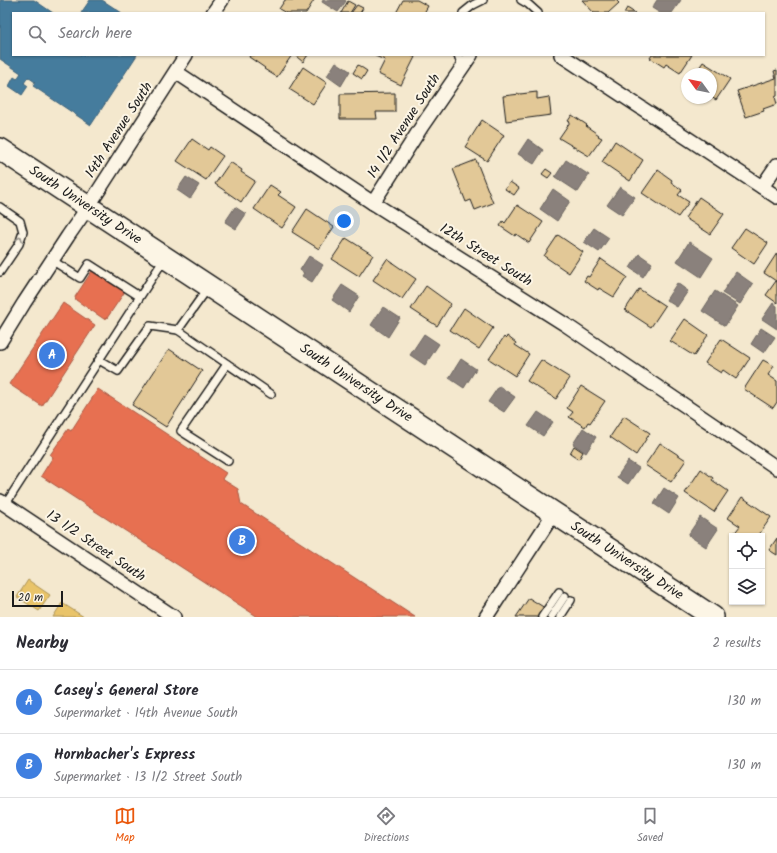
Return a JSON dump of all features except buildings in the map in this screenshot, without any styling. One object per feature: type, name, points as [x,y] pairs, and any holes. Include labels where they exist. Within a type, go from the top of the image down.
[{"type":"main road","name":"South University Drive","points":[[0,149],[713,617]]},
{"type":"street","points":[[214,12],[222,0]]},
{"type":"street","name":"14th Avenue South","points":[[0,342],[185,56]]},
{"type":"street","name":"14 1/2 Avenue South","points":[[373,203],[422,126],[460,61],[470,56]]},
{"type":"street","points":[[563,56],[777,197]]},
{"type":"street","name":"12th Street South","points":[[176,72],[373,203],[566,325],[777,468]]},
{"type":"street","points":[[762,187],[777,165]]},
{"type":"street","name":"13 1/2 Street South","points":[[3,503],[174,617]]},
{"type":"street","points":[[486,617],[554,513]]},
{"type":"lane","points":[[464,12],[483,0]]},
{"type":"lane","points":[[521,0],[537,12]]},
{"type":"lane","points":[[0,206],[20,221],[23,232],[19,244],[0,272]]},
{"type":"lane","points":[[3,503],[99,360],[165,258]]},
{"type":"lane","points":[[53,261],[80,278],[89,264],[140,296]]},
{"type":"lane","points":[[178,330],[209,286]]},
{"type":"lane","points":[[99,360],[118,371],[150,326],[178,330],[271,394]]},
{"type":"lane","points":[[227,364],[182,431],[228,461]]},
{"type":"lane","points":[[542,617],[565,596]]},
{"type":"lane","points":[[551,617],[565,596]]},
{"type":"lane","points":[[560,617],[565,596]]},
{"type":"place","name":"Casey's General Store","points":[[52,355]]},
{"type":"place","name":"Hornbacher's Express","points":[[242,541]]}]
